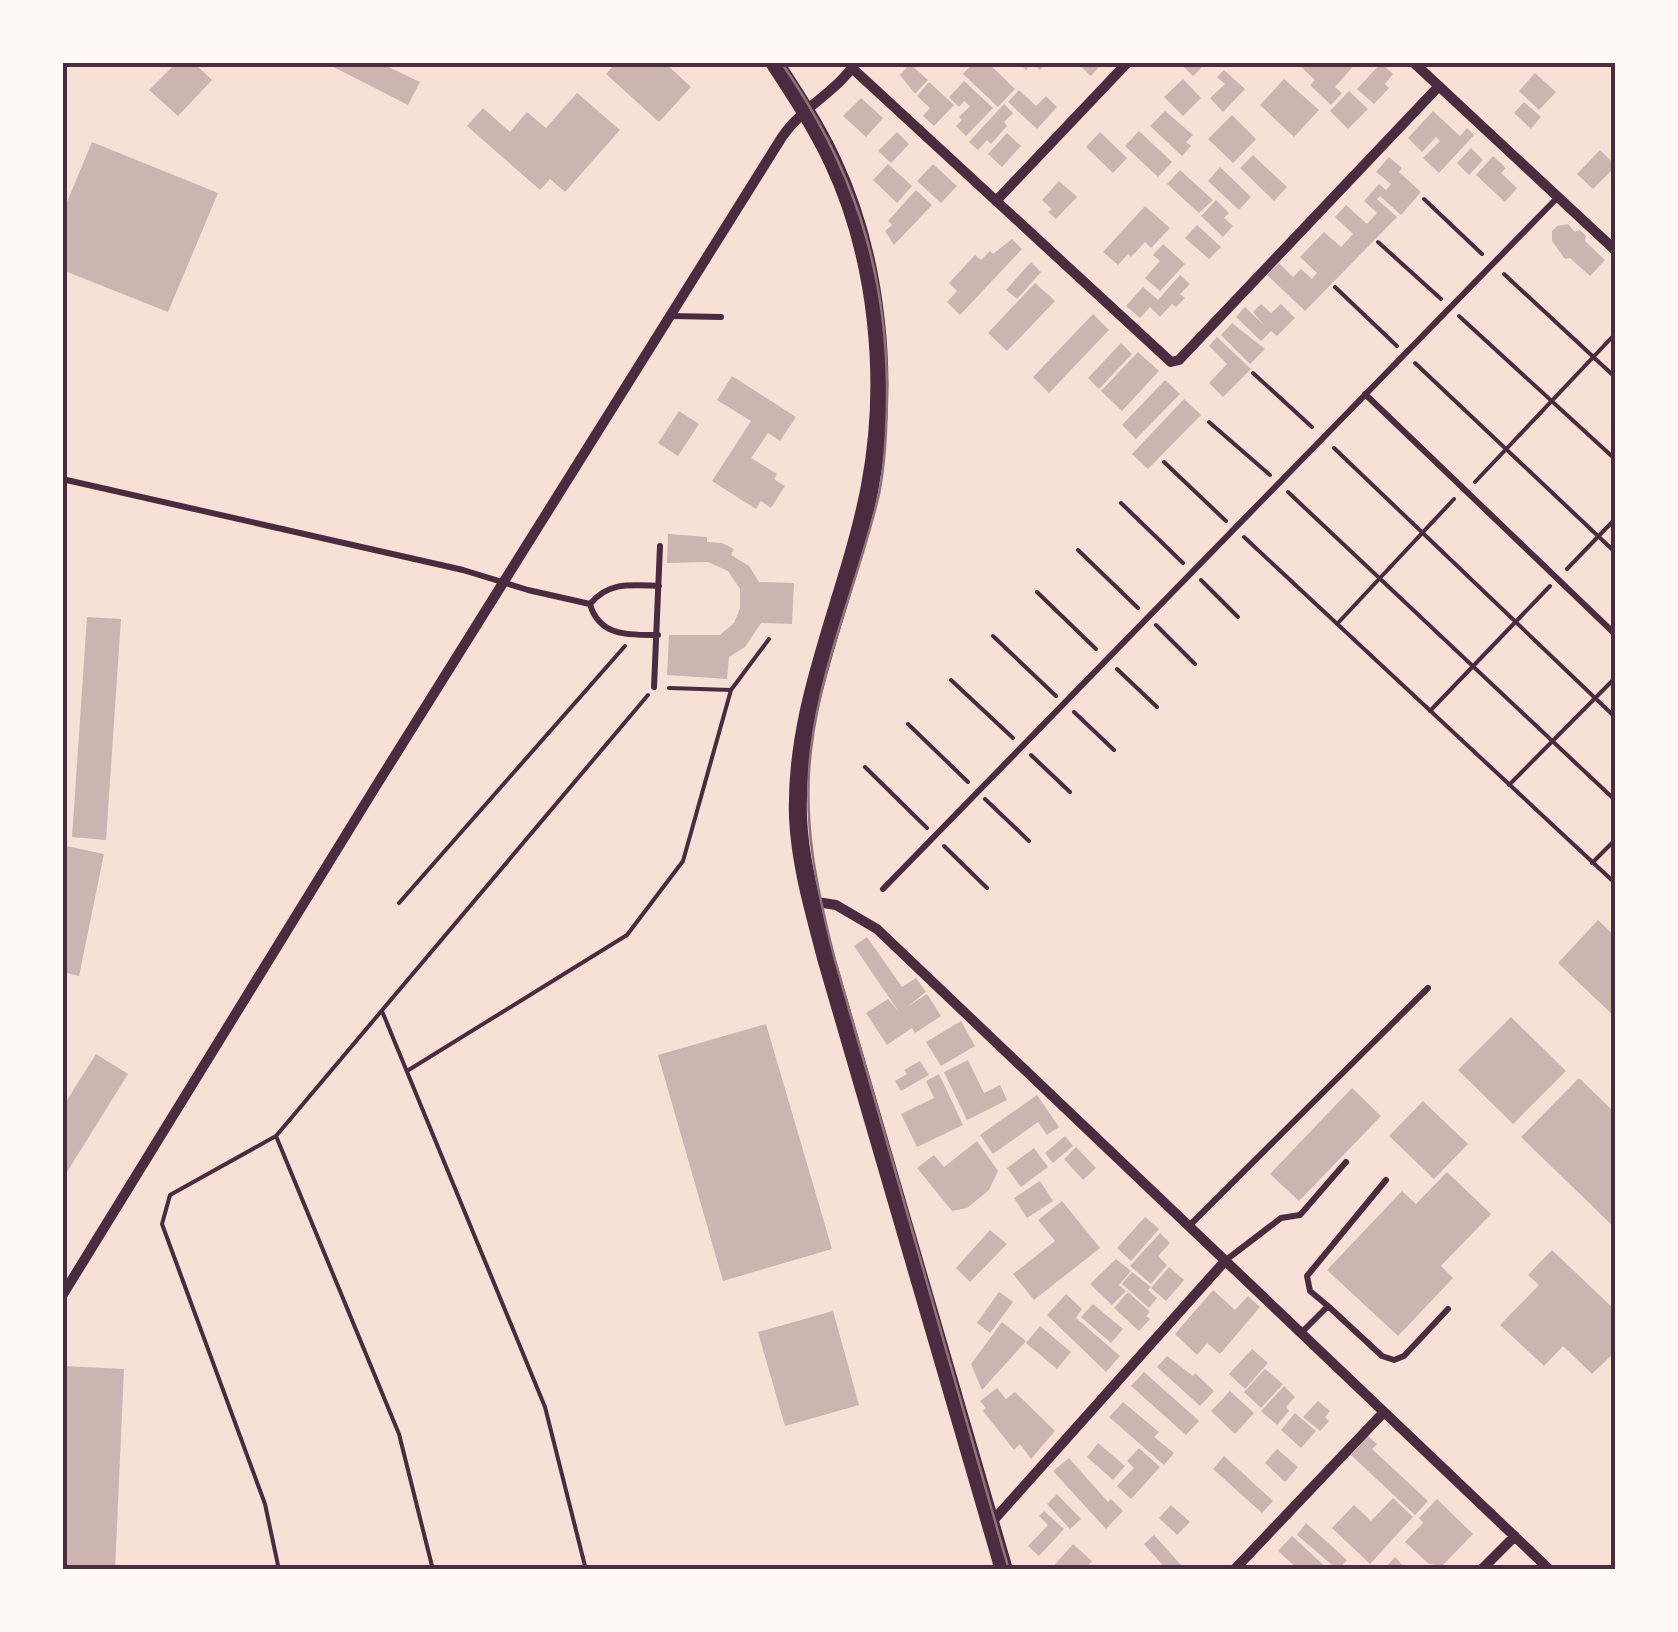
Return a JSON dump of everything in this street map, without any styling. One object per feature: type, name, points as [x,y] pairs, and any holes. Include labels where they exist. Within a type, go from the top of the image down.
[{"type":"main road","points":[[774,62],[833,160],[862,249],[871,291],[878,396],[877,443],[870,488],[802,742],[798,819],[811,901],[1004,1570]]},
{"type":"street","points":[[996,201],[1128,62]]},
{"type":"street","points":[[1413,62],[1616,251]]},
{"type":"street","points":[[62,1296],[376,786],[782,138],[805,109],[854,66],[1171,362],[1188,350],[1439,86]]},
{"type":"street","points":[[811,901],[836,904],[877,929],[1550,1570]]},
{"type":"street","points":[[991,1523],[1225,1262]]},
{"type":"street","points":[[1234,1570],[1383,1412]]},
{"type":"street","points":[[1481,1570],[1514,1536]]},
{"type":"lane","points":[[883,888],[1558,197]]},
{"type":"lane","points":[[672,316],[722,317]]},
{"type":"lane","points":[[1365,394],[1616,635]]},
{"type":"lane","points":[[62,479],[440,564],[590,604]]},
{"type":"lane","points":[[654,688],[660,546]]},
{"type":"lane","points":[[590,604],[606,589],[618,585],[660,586]]},
{"type":"lane","points":[[590,604],[605,628],[620,635],[658,634]]},
{"type":"lane","points":[[1188,1227],[1428,988]]},
{"type":"lane","points":[[1225,1262],[1281,1218],[1300,1215],[1346,1162]]},
{"type":"lane","points":[[1386,1180],[1308,1276],[1310,1291],[1382,1356],[1394,1360],[1404,1356],[1448,1309]]},
{"type":"lane","points":[[1300,1334],[1328,1306]]},
{"type":"path","points":[[1424,198],[1616,378]]},
{"type":"path","points":[[1378,242],[1616,460]]},
{"type":"path","points":[[1335,287],[1616,553]]},
{"type":"path","points":[[1337,624],[1616,333]]},
{"type":"path","points":[[1253,373],[1616,718]]},
{"type":"path","points":[[1209,422],[1380,577],[1616,801]]},
{"type":"path","points":[[1164,462],[1616,884]]},
{"type":"path","points":[[1122,504],[1238,617]]},
{"type":"path","points":[[1430,711],[1616,518]]},
{"type":"path","points":[[399,903],[635,635]]},
{"type":"path","points":[[406,1072],[627,934],[684,860],[731,690],[768,640]]},
{"type":"path","points":[[1509,785],[1616,677]]},
{"type":"path","points":[[279,1570],[265,1504],[162,1224],[170,1195],[276,1136],[654,688],[731,690]]},
{"type":"path","points":[[1592,862],[1616,839]]},
{"type":"path","points":[[382,1011],[545,1407],[586,1570]]},
{"type":"path","points":[[276,1136],[399,1434],[433,1570]]},
{"type":"building","points":[[177,62],[193,62],[212,80],[178,116],[149,90]]},
{"type":"building","points":[[324,62],[378,62],[420,82],[408,105]]},
{"type":"building","points":[[617,62],[664,62],[691,87],[659,122],[606,74]]},
{"type":"building","points":[[974,62],[987,62],[1015,89],[998,107],[963,74]]},
{"type":"building","points":[[1018,62],[1047,62],[1040,70],[1032,63],[1026,70]]},
{"type":"building","points":[[1076,62],[1103,62],[1091,76]]},
{"type":"building","points":[[1179,62],[1202,62],[1204,65],[1193,76]]},
{"type":"building","points":[[1296,62],[1357,62],[1335,87],[1342,93],[1331,105],[1310,85],[1315,80]]},
{"type":"building","points":[[1381,63],[1393,74],[1385,84],[1389,88],[1374,104],[1357,89]]},
{"type":"building","points":[[910,64],[928,80],[915,94],[900,75]]},
{"type":"building","points":[[1224,70],[1245,89],[1223,112],[1210,98],[1225,84],[1217,77]]},
{"type":"building","points":[[1535,73],[1556,92],[1539,110],[1519,91]]},
{"type":"building","points":[[1183,79],[1201,98],[1183,116],[1164,97]]},
{"type":"building","points":[[1284,79],[1319,110],[1294,137],[1260,105]]},
{"type":"building","points":[[964,81],[993,108],[966,136],[956,126],[970,106],[964,101],[959,107],[949,97]]},
{"type":"building","points":[[929,82],[954,105],[934,126],[923,116],[930,108],[917,96]]},
{"type":"building","points":[[1019,90],[1036,106],[1046,96],[1057,107],[1037,129],[1008,102]]},
{"type":"building","points":[[1349,91],[1368,109],[1348,129],[1330,111]]},
{"type":"building","points":[[577,93],[620,130],[565,192],[550,179],[540,190],[467,126],[483,108],[510,132],[527,112],[546,128]]},
{"type":"building","points":[[861,98],[883,118],[866,137],[843,116]]},
{"type":"building","points":[[1524,102],[1541,117],[1531,129],[1514,113]]},
{"type":"building","points":[[1004,104],[1013,113],[1004,122],[1007,126],[991,144],[987,140],[978,150],[969,142]]},
{"type":"building","points":[[1165,111],[1193,135],[1186,142],[1191,146],[1182,156],[1150,126]]},
{"type":"building","points":[[1433,111],[1460,136],[1467,128],[1474,135],[1439,173],[1423,158],[1440,141],[1436,137],[1422,152],[1408,138]]},
{"type":"building","points":[[1232,115],[1256,139],[1233,163],[1208,139]]},
{"type":"building","points":[[1139,131],[1172,162],[1158,177],[1125,146]]},
{"type":"building","points":[[897,132],[909,144],[891,163],[878,151]]},
{"type":"building","points":[[1100,132],[1127,158],[1113,173],[1086,147]]},
{"type":"building","points":[[1007,133],[1021,146],[1002,167],[988,154]]},
{"type":"building","points":[[92,142],[218,193],[168,312],[62,270],[62,214]]},
{"type":"building","points":[[1471,148],[1483,160],[1469,175],[1457,163]]},
{"type":"building","points":[[1600,150],[1616,166],[1593,189],[1577,174]]},
{"type":"building","points":[[1253,155],[1287,187],[1274,201],[1240,168]]},
{"type":"building","points":[[1493,156],[1506,168],[1501,173],[1517,188],[1505,202],[1476,175]]},
{"type":"building","points":[[1389,157],[1421,192],[1401,215],[1380,196],[1377,199],[1397,217],[1305,311],[1267,275],[1279,263],[1293,277],[1301,269],[1312,279],[1317,273],[1300,257],[1324,232],[1341,247],[1353,234],[1335,217],[1346,205],[1367,224],[1377,213],[1364,201],[1379,184],[1386,190],[1391,184],[1376,172]]},
{"type":"building","points":[[888,164],[912,186],[897,203],[873,180]]},
{"type":"building","points":[[933,164],[957,186],[941,203],[917,181]]},
{"type":"building","points":[[1220,167],[1251,197],[1239,210],[1208,181]]},
{"type":"building","points":[[1180,170],[1213,200],[1199,213],[1167,184]]},
{"type":"building","points":[[1059,181],[1077,197],[1056,219],[1042,200]]},
{"type":"building","points":[[916,190],[932,205],[894,245],[885,231],[892,225],[888,221]]},
{"type":"building","points":[[1216,200],[1229,213],[1224,218],[1233,226],[1223,237],[1201,216]]},
{"type":"building","points":[[1145,206],[1170,228],[1151,248],[1145,242],[1118,265],[1103,252]]},
{"type":"building","points":[[1568,224],[1575,232],[1580,230],[1585,241],[1605,260],[1590,276],[1570,258],[1565,259],[1552,241],[1552,231]]},
{"type":"building","points":[[1197,225],[1221,247],[1209,259],[1185,238]]},
{"type":"building","points":[[1012,239],[1022,249],[960,315],[947,302],[957,291],[949,283],[975,255],[981,260]]},
{"type":"building","points":[[1163,244],[1185,264],[1160,291],[1145,278],[1160,261],[1153,255]]},
{"type":"building","points":[[1031,262],[1041,272],[1017,299],[1006,290]]},
{"type":"building","points":[[1180,275],[1190,284],[1180,294],[1185,298],[1176,307],[1172,304],[1160,317],[1150,307],[1140,318],[1126,306],[1143,287],[1158,300]]},
{"type":"building","points":[[1035,283],[1055,301],[1007,351],[988,333]]},
{"type":"building","points":[[1261,304],[1271,313],[1281,304],[1295,318],[1277,336],[1271,331],[1261,341],[1236,317],[1245,307],[1264,325],[1253,312]]},
{"type":"building","points":[[1093,314],[1109,330],[1049,393],[1033,377]]},
{"type":"building","points":[[1232,323],[1265,349],[1250,364],[1221,335]]},
{"type":"building","points":[[1217,337],[1251,369],[1223,397],[1209,383],[1227,364],[1209,346]]},
{"type":"building","points":[[1121,343],[1132,354],[1099,389],[1088,378]]},
{"type":"building","points":[[1138,352],[1159,371],[1122,411],[1101,391]]},
{"type":"building","points":[[732,376],[796,417],[780,441],[768,433],[751,458],[777,474],[774,479],[785,486],[771,508],[761,501],[756,509],[712,481],[751,421],[717,400]]},
{"type":"building","points":[[1165,380],[1180,394],[1136,439],[1122,425]]},
{"type":"building","points":[[1184,399],[1201,415],[1148,469],[1132,454]]},
{"type":"building","points":[[679,411],[699,424],[678,456],[658,443]]},
{"type":"building","points":[[668,534],[707,537],[707,542],[734,549],[731,555],[749,566],[759,582],[794,583],[792,624],[761,623],[745,647],[729,657],[727,679],[667,675],[669,635],[720,635],[734,623],[740,608],[740,589],[728,571],[708,562],[667,563]]},
{"type":"building","points":[[87,617],[121,619],[106,840],[72,837]]},
{"type":"building","points":[[66,846],[104,854],[79,976],[62,972],[62,865]]},
{"type":"building","points":[[1598,920],[1616,937],[1616,1018],[1558,963]]},
{"type":"building","points":[[867,937],[902,987],[916,978],[926,992],[907,1007],[927,994],[941,1016],[915,1033],[912,1028],[887,1045],[866,1013],[888,999],[899,1012],[854,946]]},
{"type":"building","points":[[1511,1017],[1566,1071],[1513,1124],[1458,1070]]},
{"type":"building","points":[[961,1021],[975,1046],[941,1066],[926,1042]]},
{"type":"building","points":[[766,1024],[832,1249],[723,1281],[658,1055]]},
{"type":"building","points":[[96,1054],[128,1074],[62,1180],[62,1108]]},
{"type":"building","points":[[968,1060],[984,1093],[1000,1085],[1007,1100],[967,1120],[944,1072]]},
{"type":"building","points":[[920,1061],[929,1075],[901,1091],[895,1081]]},
{"type":"building","points":[[939,1074],[963,1125],[917,1147],[901,1114],[934,1098],[926,1081]]},
{"type":"building","points":[[1579,1078],[1616,1114],[1616,1229],[1521,1137]]},
{"type":"building","points":[[1352,1088],[1381,1116],[1299,1201],[1270,1174]]},
{"type":"building","points":[[1037,1095],[1059,1127],[1047,1135],[1038,1122],[993,1154],[980,1135]]},
{"type":"building","points":[[1423,1101],[1468,1144],[1434,1179],[1389,1136]]},
{"type":"building","points":[[1065,1136],[1073,1146],[1053,1163],[1045,1153]]},
{"type":"building","points":[[977,1141],[998,1171],[989,1190],[967,1208],[952,1211],[917,1168],[934,1155],[944,1167]]},
{"type":"building","points":[[1076,1147],[1096,1168],[1083,1180],[1064,1159]]},
{"type":"building","points":[[1034,1148],[1048,1167],[1021,1187],[1007,1168]]},
{"type":"building","points":[[1447,1172],[1491,1214],[1441,1266],[1453,1278],[1398,1336],[1327,1270],[1402,1191],[1416,1204]]},
{"type":"building","points":[[1040,1181],[1053,1201],[1027,1218],[1014,1198]]},
{"type":"building","points":[[1062,1201],[1100,1248],[1034,1300],[1013,1274],[1055,1241],[1038,1220]]},
{"type":"building","points":[[1145,1217],[1159,1229],[1131,1261],[1117,1248]]},
{"type":"building","points":[[990,1230],[1007,1244],[970,1282],[956,1268]]},
{"type":"building","points":[[1160,1233],[1170,1243],[1158,1256],[1167,1265],[1151,1284],[1130,1266]]},
{"type":"building","points":[[1552,1250],[1616,1311],[1616,1351],[1592,1374],[1563,1346],[1544,1366],[1500,1325],[1539,1285],[1528,1275]]},
{"type":"building","points":[[1116,1259],[1131,1271],[1119,1285],[1126,1291],[1112,1305],[1090,1284]]},
{"type":"building","points":[[1169,1267],[1184,1280],[1166,1301],[1151,1288]]},
{"type":"building","points":[[1132,1272],[1151,1287],[1148,1290],[1157,1298],[1149,1308],[1122,1284]]},
{"type":"building","points":[[1213,1290],[1235,1310],[1248,1296],[1260,1307],[1220,1354],[1207,1343],[1197,1355],[1175,1334]]},
{"type":"building","points":[[999,1292],[1013,1302],[990,1333],[977,1323]]},
{"type":"building","points":[[1128,1292],[1150,1312],[1146,1316],[1150,1319],[1139,1331],[1114,1308]]},
{"type":"building","points":[[1066,1294],[1082,1309],[1076,1318],[1120,1356],[1106,1372],[1047,1315]]},
{"type":"building","points":[[1093,1304],[1123,1329],[1111,1343],[1081,1317]]},
{"type":"building","points":[[833,1311],[859,1405],[785,1426],[758,1332]]},
{"type":"building","points":[[1002,1322],[1026,1341],[982,1390],[971,1364]]},
{"type":"building","points":[[1040,1326],[1071,1352],[1057,1369],[1026,1343]]},
{"type":"building","points":[[1252,1349],[1268,1363],[1245,1389],[1229,1374]]},
{"type":"building","points":[[1167,1356],[1193,1376],[1195,1373],[1214,1391],[1200,1406],[1157,1367]]},
{"type":"building","points":[[63,1366],[124,1369],[115,1570],[62,1570]]},
{"type":"building","points":[[1265,1369],[1283,1384],[1261,1408],[1244,1392]]},
{"type":"building","points":[[1144,1372],[1199,1421],[1186,1435],[1131,1386]]},
{"type":"building","points":[[1284,1386],[1295,1397],[1277,1425],[1261,1411]]},
{"type":"building","points":[[997,1388],[1006,1399],[1015,1392],[1055,1431],[1031,1459],[1020,1444],[1014,1450],[983,1411],[986,1408],[980,1401]]},
{"type":"building","points":[[1230,1391],[1254,1413],[1235,1434],[1211,1411]]},
{"type":"building","points":[[1318,1401],[1330,1411],[1325,1417],[1329,1421],[1320,1431],[1303,1417]]},
{"type":"building","points":[[1123,1402],[1159,1432],[1154,1437],[1174,1453],[1164,1465],[1109,1417]]},
{"type":"building","points":[[1295,1413],[1316,1431],[1301,1448],[1281,1430]]},
{"type":"building","points":[[1368,1436],[1377,1444],[1372,1449],[1428,1501],[1415,1515],[1351,1455]]},
{"type":"building","points":[[1098,1443],[1125,1466],[1113,1480],[1087,1457]]},
{"type":"building","points":[[1139,1448],[1160,1467],[1131,1499],[1117,1486],[1134,1468],[1127,1461]]},
{"type":"building","points":[[1277,1449],[1298,1467],[1285,1482],[1265,1463]]},
{"type":"building","points":[[1224,1456],[1273,1501],[1262,1513],[1213,1469]]},
{"type":"building","points":[[1069,1458],[1108,1502],[1111,1499],[1123,1511],[1106,1529],[1053,1471]]},
{"type":"building","points":[[1057,1494],[1081,1519],[1070,1529],[1047,1504]]},
{"type":"building","points":[[1393,1498],[1413,1517],[1370,1564],[1332,1528],[1354,1505],[1371,1521]]},
{"type":"building","points":[[1437,1499],[1473,1534],[1442,1566],[1429,1564],[1405,1542],[1423,1523],[1419,1518]]},
{"type":"building","points":[[1171,1505],[1190,1522],[1177,1535],[1159,1518]]},
{"type":"building","points":[[1044,1511],[1064,1529],[1039,1556],[1028,1546],[1048,1525],[1039,1516]]},
{"type":"building","points":[[1306,1523],[1347,1560],[1338,1570],[1297,1535]]},
{"type":"building","points":[[1154,1535],[1182,1566],[1179,1570],[1167,1570],[1144,1544]]},
{"type":"building","points":[[1292,1536],[1329,1570],[1299,1570],[1278,1551]]},
{"type":"building","points":[[1073,1544],[1092,1561],[1084,1570],[1050,1570]]},
{"type":"building","points":[[1395,1557],[1407,1570],[1383,1570]]},
{"type":"tram line","points":[[781,62],[827,138],[860,217],[880,299],[887,388],[879,494],[816,717],[808,804],[813,856],[835,960],[1009,1570]]}]
